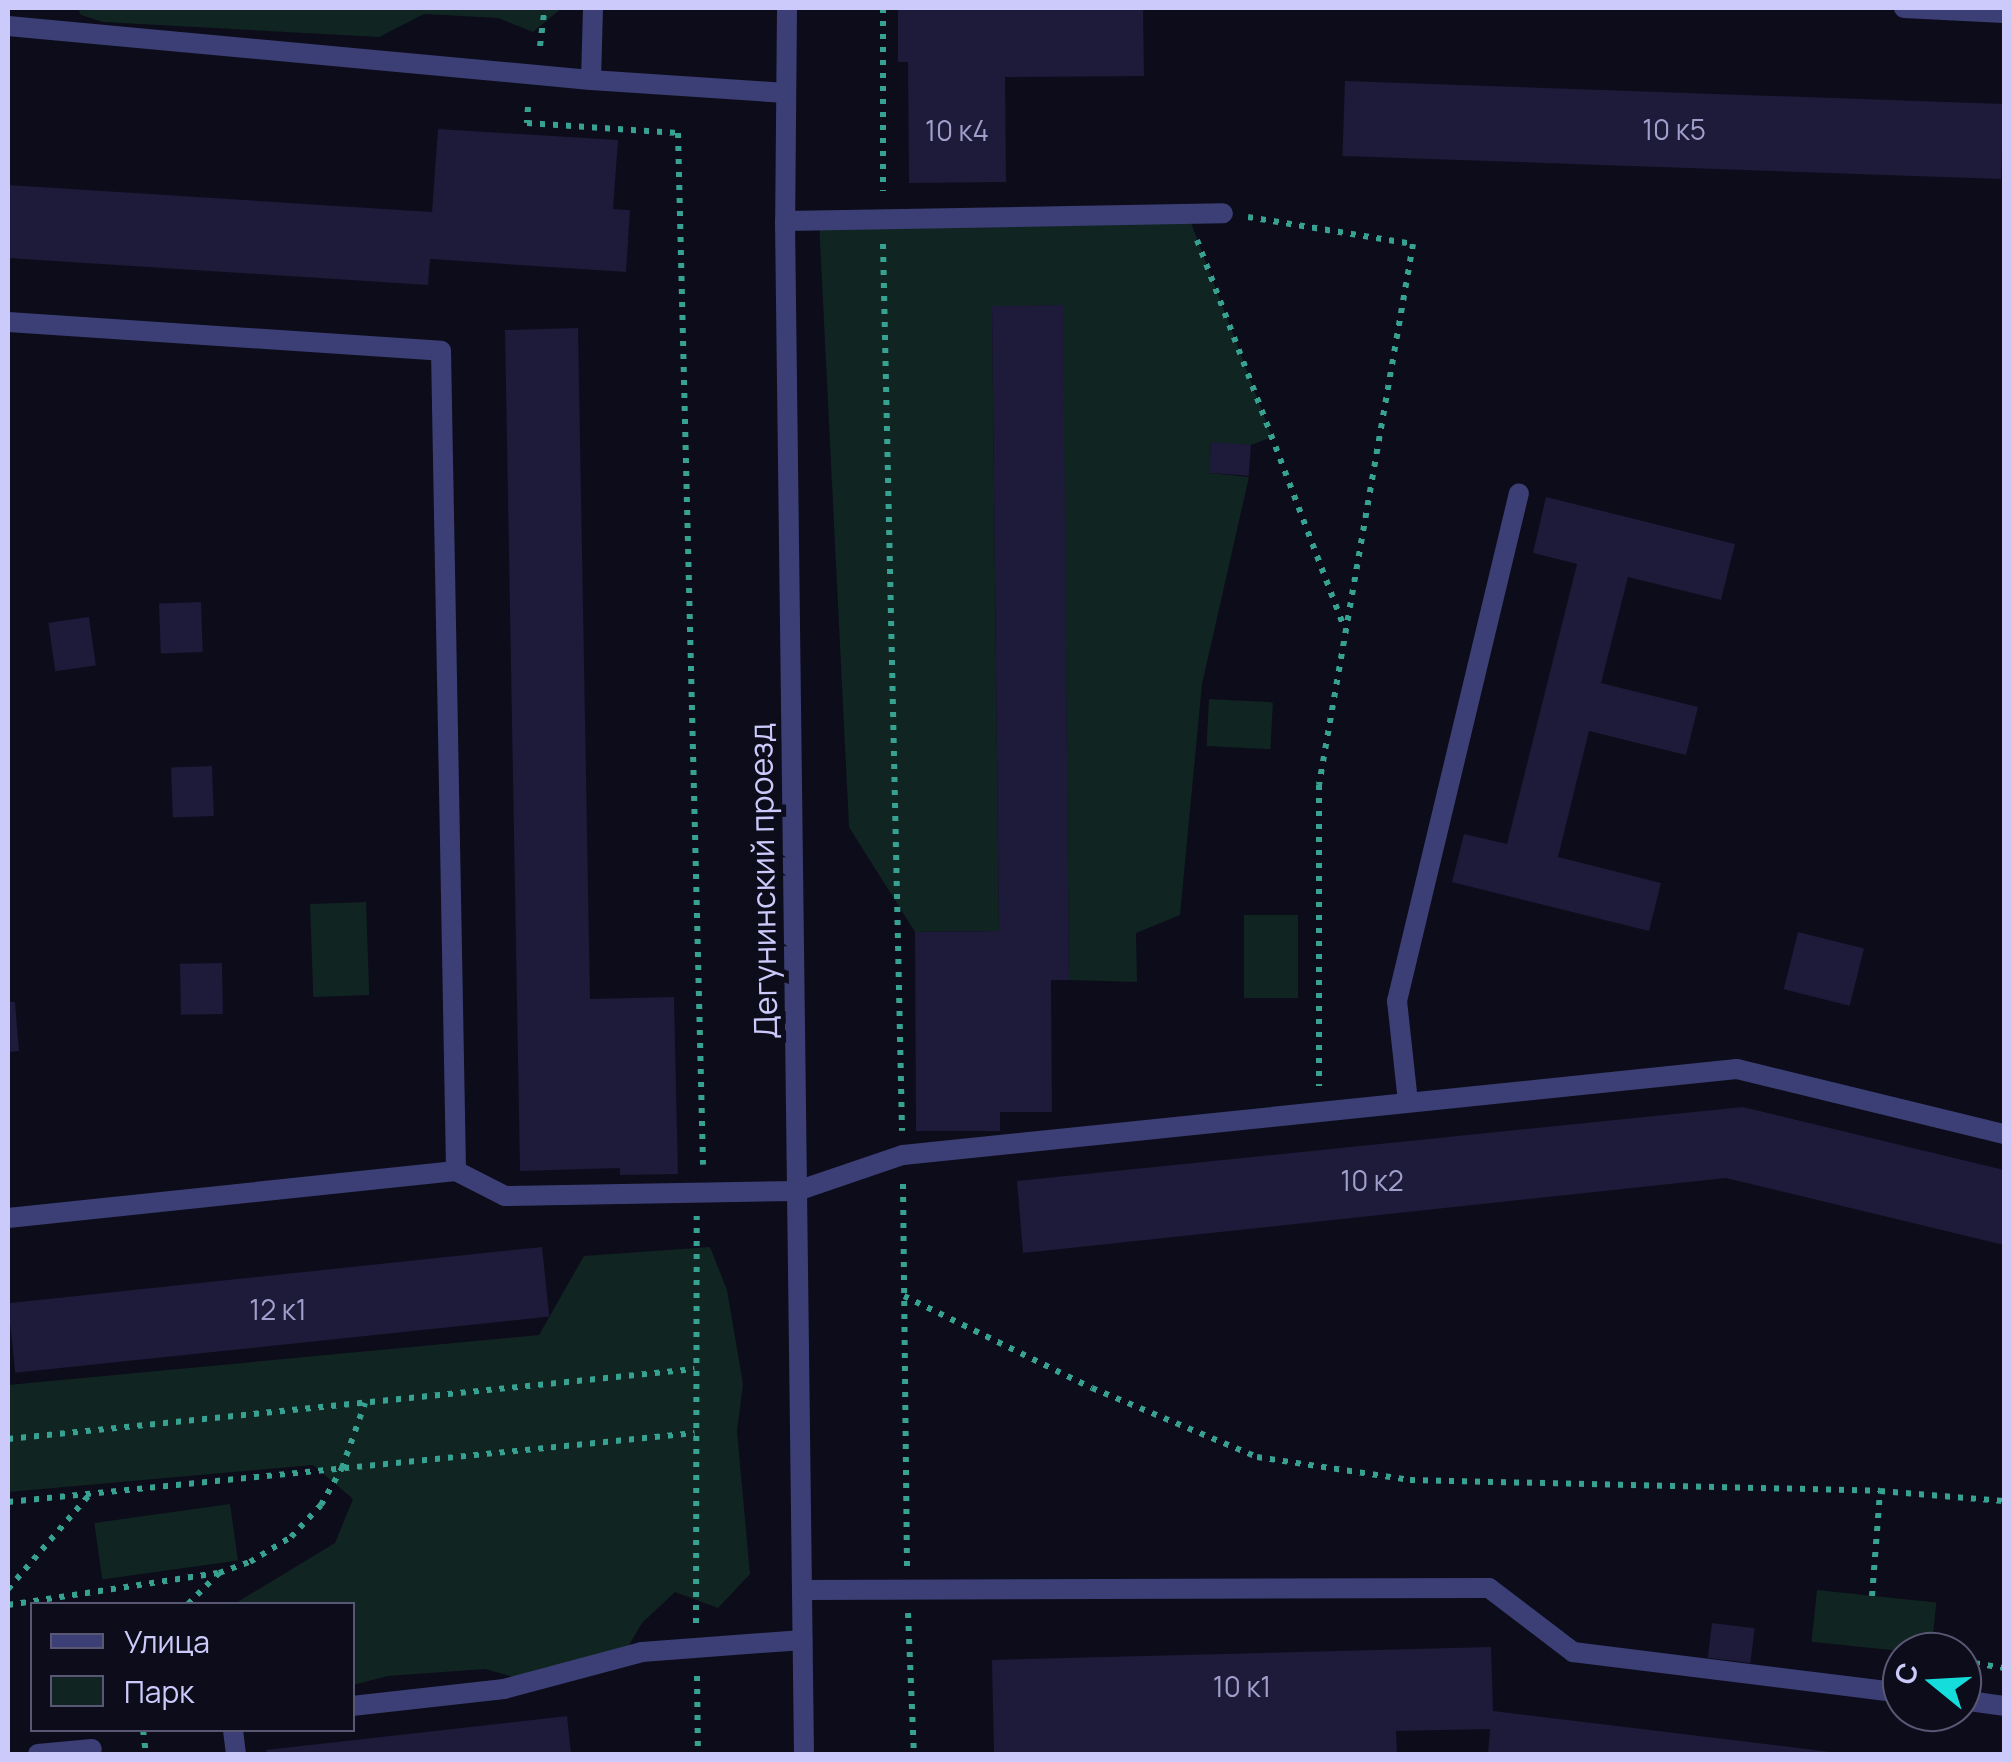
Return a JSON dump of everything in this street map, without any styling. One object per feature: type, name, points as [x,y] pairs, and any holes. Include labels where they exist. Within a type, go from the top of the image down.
[{"type":"street","points":[[592,80],[593,8]]},
{"type":"street","name":"Дегунинский проезд","points":[[787,8],[785,221],[804,1754]]},
{"type":"street","points":[[1904,8],[2004,13]]},
{"type":"street","points":[[8,26],[592,80],[786,93]]},
{"type":"street","points":[[785,221],[1223,214]]},
{"type":"street","points":[[8,322],[441,351],[456,1171]]},
{"type":"street","points":[[1408,1102],[1397,1000],[1519,493]]},
{"type":"street","points":[[8,1218],[456,1171],[505,1196],[797,1191],[902,1154],[1737,1068],[2004,1134]]},
{"type":"street","points":[[803,1590],[907,1586],[1489,1588],[1574,1652],[1882,1690]]},
{"type":"street","points":[[355,1706],[504,1689],[642,1652],[803,1640]]},
{"type":"street","points":[[38,1754],[92,1749]]},
{"type":"path","points":[[540,46],[545,8]]},
{"type":"path","points":[[882,8],[907,1586],[914,1754]]},
{"type":"path","points":[[528,107],[527,123],[678,133],[704,1193],[694,1228],[698,1754]]},
{"type":"path","points":[[1188,214],[1344,627]]},
{"type":"path","points":[[1223,214],[1413,244],[1319,785],[1316,1004],[1320,1112]]},
{"type":"path","points":[[904,1296],[1092,1388],[1257,1457],[1410,1480],[1880,1491],[2004,1501]]},
{"type":"path","points":[[8,1439],[694,1369]]},
{"type":"path","points":[[8,1605],[219,1572],[250,1562],[291,1537],[322,1506],[342,1468],[365,1402]]},
{"type":"path","points":[[8,1502],[694,1433]]},
{"type":"path","points":[[1872,1596],[1880,1491]]},
{"type":"path","points":[[8,1589],[91,1494]]},
{"type":"path","points":[[190,1602],[219,1572]]},
{"type":"green space","points":[[78,8],[562,8],[533,32],[498,18],[424,14],[379,37],[103,22],[81,15]]},
{"type":"green space","points":[[1188,215],[1272,437],[1251,445],[1211,443],[1209,473],[1249,477],[1202,684],[1180,915],[1136,933],[1137,982],[1069,980],[1062,305],[992,307],[999,931],[915,932],[849,827],[819,221]]},
{"type":"green space","points":[[1209,699],[1273,702],[1270,749],[1207,746]]},
{"type":"green space","points":[[366,902],[369,995],[313,997],[310,904]]},
{"type":"green space","points":[[1244,915],[1298,915],[1298,998],[1244,998]]},
{"type":"green space","points":[[710,1247],[727,1290],[743,1384],[737,1431],[750,1574],[718,1608],[675,1592],[642,1623],[619,1662],[531,1682],[485,1669],[388,1676],[355,1684],[355,1602],[237,1602],[335,1543],[353,1499],[313,1465],[8,1492],[8,1385],[539,1335],[584,1256]]},
{"type":"green space","points":[[230,1504],[238,1560],[102,1580],[94,1523]]},
{"type":"green space","points":[[1817,1590],[1936,1603],[1933,1632],[1882,1632],[1882,1649],[1812,1642]]},
{"type":"building","points":[[898,8],[1143,8],[1144,76],[1005,77],[1006,182],[909,183],[908,62],[898,62]]},
{"type":"building","points":[[1345,81],[2004,104],[2001,179],[1342,156]]},
{"type":"building","points":[[438,129],[618,140],[613,209],[630,210],[626,272],[430,259],[428,285],[8,258],[8,185],[432,212]]},
{"type":"building","points":[[1063,305],[1069,980],[1051,980],[1052,1112],[1000,1112],[1000,1131],[916,1131],[915,932],[999,931],[992,306]]},
{"type":"building","points":[[578,328],[590,999],[674,997],[678,1174],[620,1175],[620,1168],[520,1171],[505,330]]},
{"type":"building","points":[[1211,442],[1251,445],[1249,476],[1209,473]]},
{"type":"building","points":[[1546,497],[1735,544],[1721,600],[1628,577],[1601,683],[1698,707],[1686,755],[1589,731],[1558,857],[1661,883],[1649,931],[1452,882],[1464,834],[1507,844],[1577,564],[1533,553]]},
{"type":"building","points":[[201,602],[203,652],[161,653],[159,603]]},
{"type":"building","points":[[89,617],[96,666],[55,671],[48,623]]},
{"type":"building","points":[[212,766],[214,816],[173,817],[171,767]]},
{"type":"building","points":[[1798,932],[1864,948],[1850,1006],[1784,989]]},
{"type":"building","points":[[222,963],[223,1014],[181,1015],[180,964]]},
{"type":"building","points":[[8,1002],[15,1002],[19,1051],[8,1052]]},
{"type":"building","points":[[1743,1107],[2004,1170],[2004,1245],[1726,1178],[1023,1253],[1017,1181]]},
{"type":"building","points":[[542,1247],[549,1317],[15,1373],[8,1303]]},
{"type":"building","points":[[1712,1623],[1755,1628],[1750,1663],[1708,1658]]},
{"type":"building","points":[[1491,1647],[1493,1711],[1847,1754],[1488,1754],[1490,1729],[1396,1731],[1397,1754],[994,1754],[992,1660]]},
{"type":"building","points":[[567,1716],[571,1754],[267,1754],[266,1750]]}]
